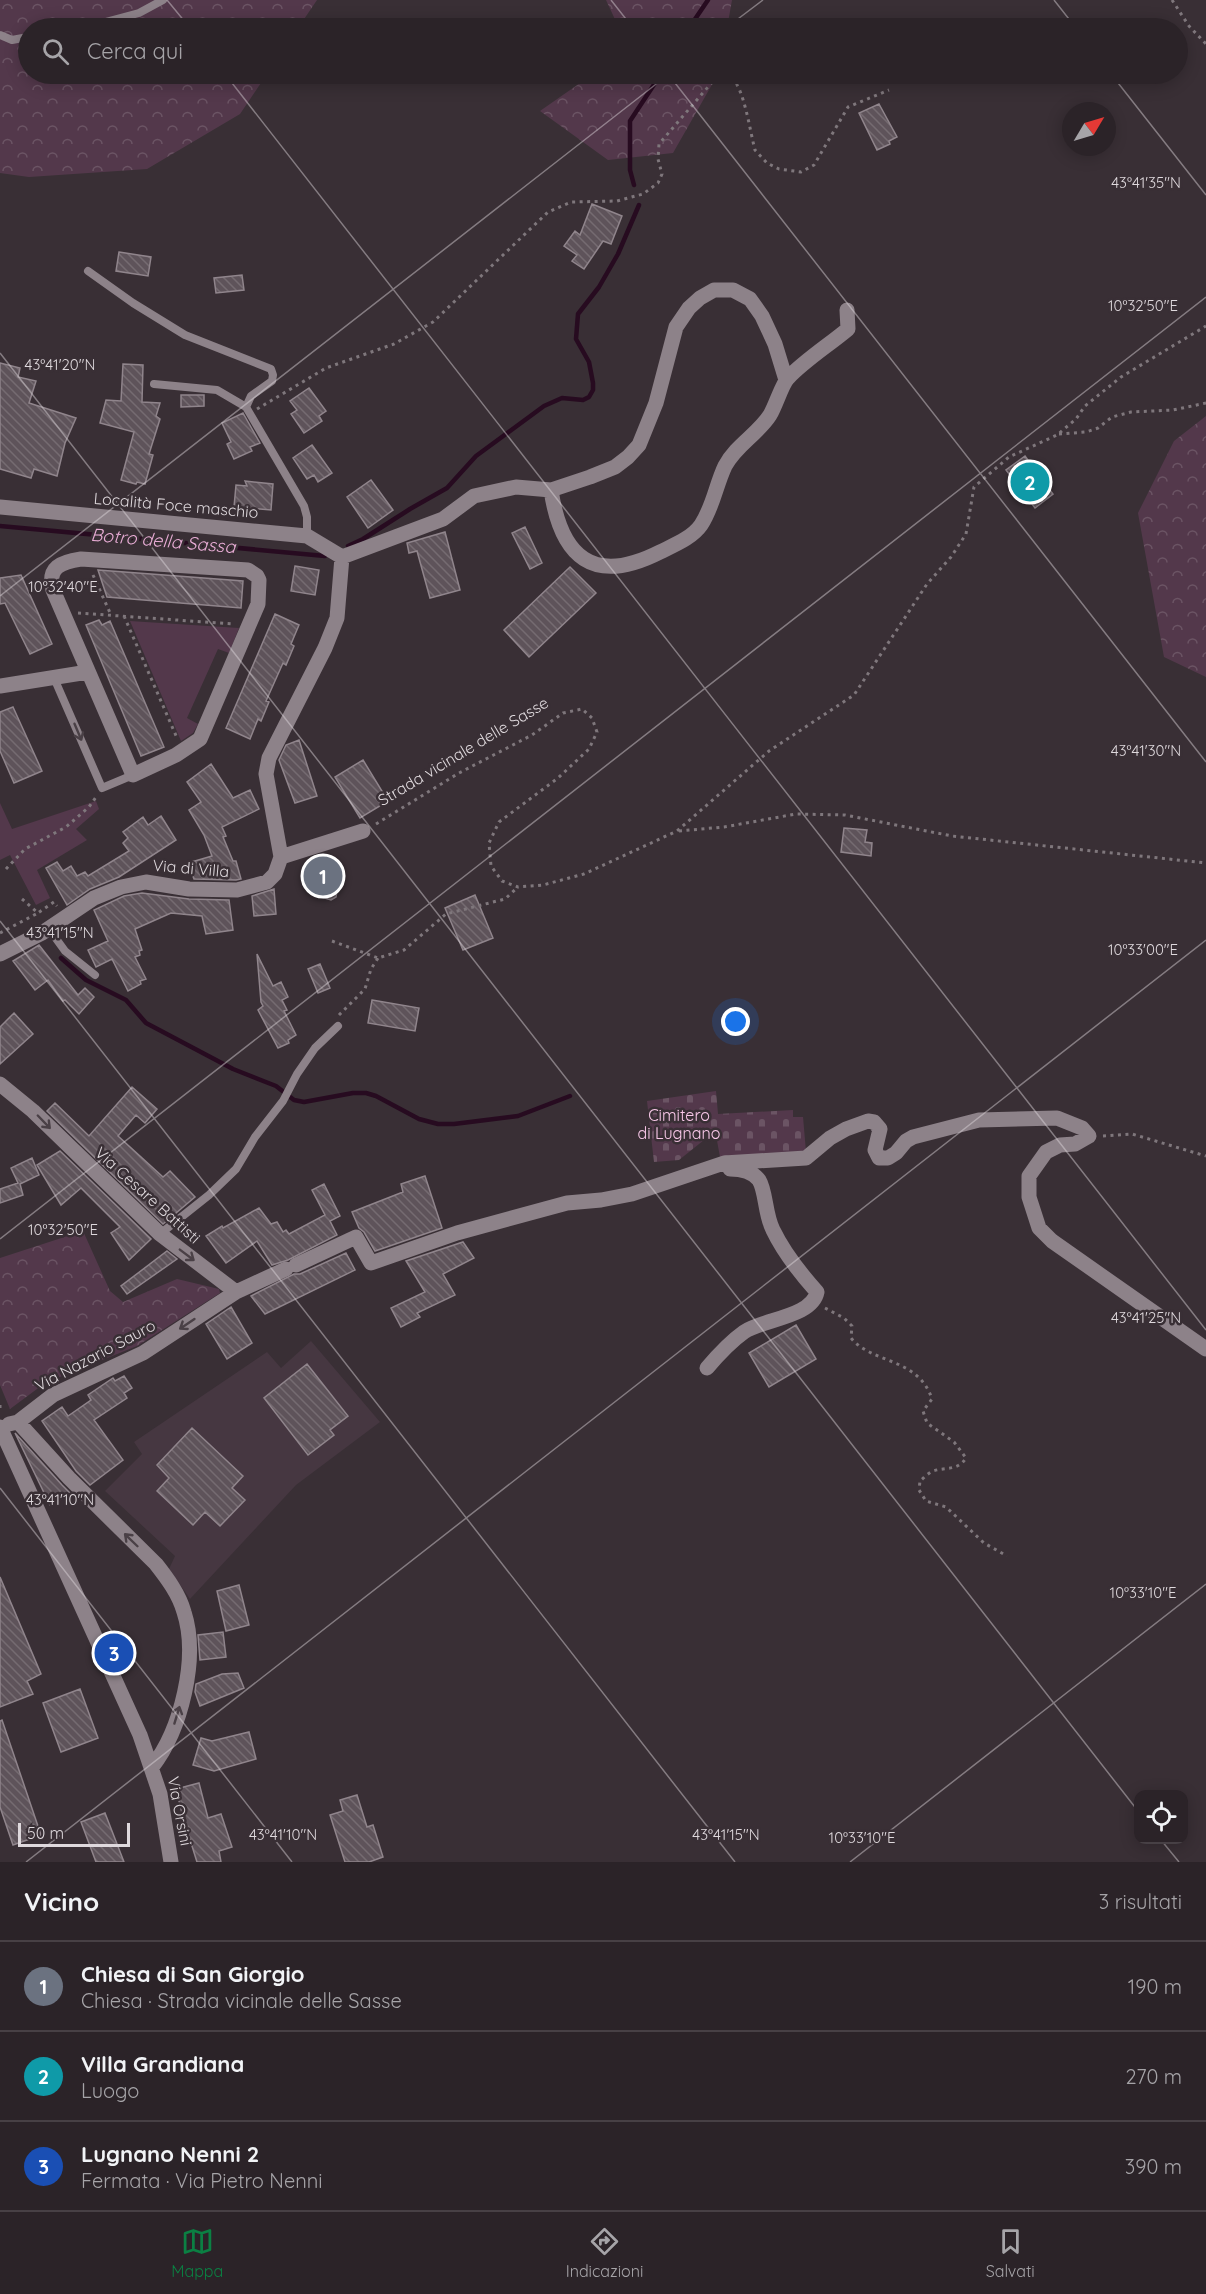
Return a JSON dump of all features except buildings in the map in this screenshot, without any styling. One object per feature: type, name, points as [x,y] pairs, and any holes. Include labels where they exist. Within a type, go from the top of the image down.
[{"type":"street","points":[[363,831],[281,857],[266,774],[269,758],[325,648],[337,618],[342,557],[443,519],[474,496],[516,487],[551,490],[615,467],[639,445],[656,403],[676,327],[688,308],[714,290],[733,290],[750,299],[762,316],[775,344],[786,380]]},
{"type":"street","points":[[551,490],[561,532],[577,555],[594,566],[631,564],[689,537],[700,526],[715,496],[725,467],[733,454],[766,420],[778,401],[786,380],[848,329],[847,310]]},
{"type":"street","name":"Località Foce maschio","points":[[0,507],[307,536],[342,557]]},
{"type":"street","points":[[87,560],[248,570],[257,576],[260,587],[258,604],[251,625],[200,739],[152,768],[134,775],[53,590],[51,575],[57,567],[66,562],[87,560]]},
{"type":"street","points":[[0,687],[88,672]]},
{"type":"street","name":"Via di Villa","points":[[0,954],[48,929],[102,894],[134,883],[146,882],[189,889],[237,890],[267,882],[281,857]]},
{"type":"street","name":"Via Cesare Battisti","points":[[0,1084],[33,1111],[160,1234],[236,1292]]},
{"type":"street","points":[[236,1292],[356,1237],[370,1263],[456,1233],[567,1203],[632,1194],[724,1163],[806,1158],[830,1138],[868,1121],[874,1122],[880,1129],[875,1150],[879,1158],[888,1158],[913,1137],[979,1120],[1057,1118],[1082,1128],[1089,1136],[1075,1144],[1060,1145],[1046,1152],[1029,1176],[1029,1197],[1039,1228],[1052,1241],[1206,1349]]},
{"type":"street","points":[[707,1368],[746,1330],[804,1308],[815,1299],[817,1292],[794,1266],[772,1229],[764,1200],[764,1189],[758,1178],[743,1169],[709,1167]]},
{"type":"street","name":"Via Nazario Sauro","points":[[0,1426],[18,1422],[53,1395],[143,1353],[236,1292]]},
{"type":"street","points":[[18,1422],[69,1478],[156,1564],[184,1610],[189,1632],[185,1688],[168,1742],[152,1767]]},
{"type":"street","name":"Via Orsini","points":[[0,1426],[140,1735],[160,1794],[171,1862]]},
{"type":"lane","points":[[120,18],[139,13],[163,0]]},
{"type":"lane","points":[[0,34],[12,40],[18,39]]},
{"type":"lane","points":[[88,271],[133,303],[185,335],[271,369],[272,381],[251,396],[248,410]]},
{"type":"lane","points":[[154,384],[217,390],[248,410],[304,506],[307,517],[307,536]]},
{"type":"lane","points":[[54,678],[102,788],[134,775]]},
{"type":"lane","points":[[48,929],[65,951],[95,975]]},
{"type":"lane","points":[[160,1234],[236,1170],[255,1137],[283,1101],[315,1048],[336,1028]]},
{"type":"path","points":[[1172,0],[1183,18]]},
{"type":"path","points":[[1188,25],[1206,44]]},
{"type":"path","points":[[248,410],[326,368],[394,344],[433,322],[548,212],[571,202],[617,201],[643,194],[658,183],[662,174],[658,159],[659,144],[711,84]]},
{"type":"path","points":[[736,84],[755,150],[760,157],[779,169],[801,172],[814,165],[848,106],[890,90]]},
{"type":"path","points":[[332,941],[378,958],[404,950],[447,914],[505,899],[518,887],[543,885],[584,874],[677,831],[769,751],[854,695],[927,584],[951,557],[966,534],[974,487],[1009,457],[1057,435],[1076,419],[1085,406],[1121,377],[1206,326]]},
{"type":"path","points":[[1057,435],[1086,432],[1098,428],[1112,417],[1131,411],[1173,410],[1206,403]]},
{"type":"path","points":[[87,560],[111,615]]},
{"type":"path","points":[[61,611],[251,625]]},
{"type":"path","points":[[124,616],[183,750]]},
{"type":"path","name":"Strada vicinale delle Sasse","points":[[363,831],[459,773],[531,735],[563,713],[582,709],[592,718],[597,732],[589,749],[558,778],[499,822],[489,843],[491,866],[502,881],[518,887]]},
{"type":"path","points":[[6,869],[25,849],[66,827],[89,807],[102,788]]},
{"type":"path","points":[[677,831],[724,827],[796,814],[845,815],[952,836],[1206,863]]},
{"type":"path","points":[[22,899],[38,913]]},
{"type":"path","points":[[0,933],[54,902],[65,917]]},
{"type":"path","points":[[336,1028],[335,1019],[365,989],[371,969],[378,958]]},
{"type":"path","points":[[1089,1136],[1132,1134],[1206,1156]]},
{"type":"path","points":[[815,1299],[821,1306],[844,1318],[852,1326],[851,1338],[858,1346],[890,1359],[914,1373],[928,1388],[932,1400],[923,1411],[927,1423],[954,1442],[966,1458],[963,1463],[953,1468],[931,1472],[920,1481],[920,1491],[926,1501],[946,1507],[984,1543],[1007,1556]]},
{"type":"shaded area","points":[[311,1341],[380,1422],[296,1485],[190,1599],[169,1569],[175,1556],[105,1491],[142,1454],[134,1442],[267,1352],[281,1368]]},
{"type":"green space","points":[[0,0],[317,0],[305,18],[18,18],[18,84],[260,84],[240,114],[147,169],[29,177],[0,173]]},
{"type":"green space","points":[[606,0],[732,0],[729,18],[614,18]]},
{"type":"green space","points":[[579,84],[712,84],[673,153],[608,160],[540,111]]},
{"type":"green space","points":[[1206,416],[1206,677],[1164,657],[1138,513],[1174,441]]},
{"type":"green space","points":[[130,621],[239,628],[229,653],[218,649],[187,718],[198,724],[193,733],[181,741]]},
{"type":"green space","points":[[96,801],[99,809],[76,829],[87,840],[37,870],[50,898],[36,905],[10,855],[0,860],[0,803],[12,829]]},
{"type":"green space","name":"Cimitero di Lugnano","points":[[716,1091],[718,1114],[793,1110],[793,1117],[803,1117],[806,1152],[720,1157],[716,1135],[709,1136],[679,1160],[654,1162],[647,1101]]},
{"type":"green space","points":[[83,1231],[110,1291],[123,1302],[177,1279],[219,1289],[220,1293],[137,1346],[45,1383],[10,1409],[0,1385],[0,1258]]},
{"type":"waterway","name":"Botro della Sassa","points":[[696,18],[708,0]]},
{"type":"waterway","name":"Botro della Sassa","points":[[634,185],[630,170],[630,121],[654,84]]},
{"type":"waterway","name":"Botro della Sassa","points":[[348,546],[447,488],[476,456],[544,406],[562,398],[583,400],[589,397],[593,390],[593,383],[589,362],[576,339],[578,314],[599,287],[618,254],[639,205]]},
{"type":"waterway","name":"Botro della Sassa","points":[[0,526],[325,556]]},
{"type":"waterway","points":[[61,958],[86,980],[126,1000],[146,1023],[233,1069],[276,1086],[294,1100],[304,1102],[353,1093],[366,1093],[419,1119],[438,1124],[454,1124],[518,1116],[570,1096]]},
{"type":"place","name":"Villa Grandiana","points":[[1030,482]]},
{"type":"place","name":"Chiesa di San Giorgio","points":[[323,876]]},
{"type":"place","name":"Lugnano Nenni 2","points":[[114,1653]]}]
